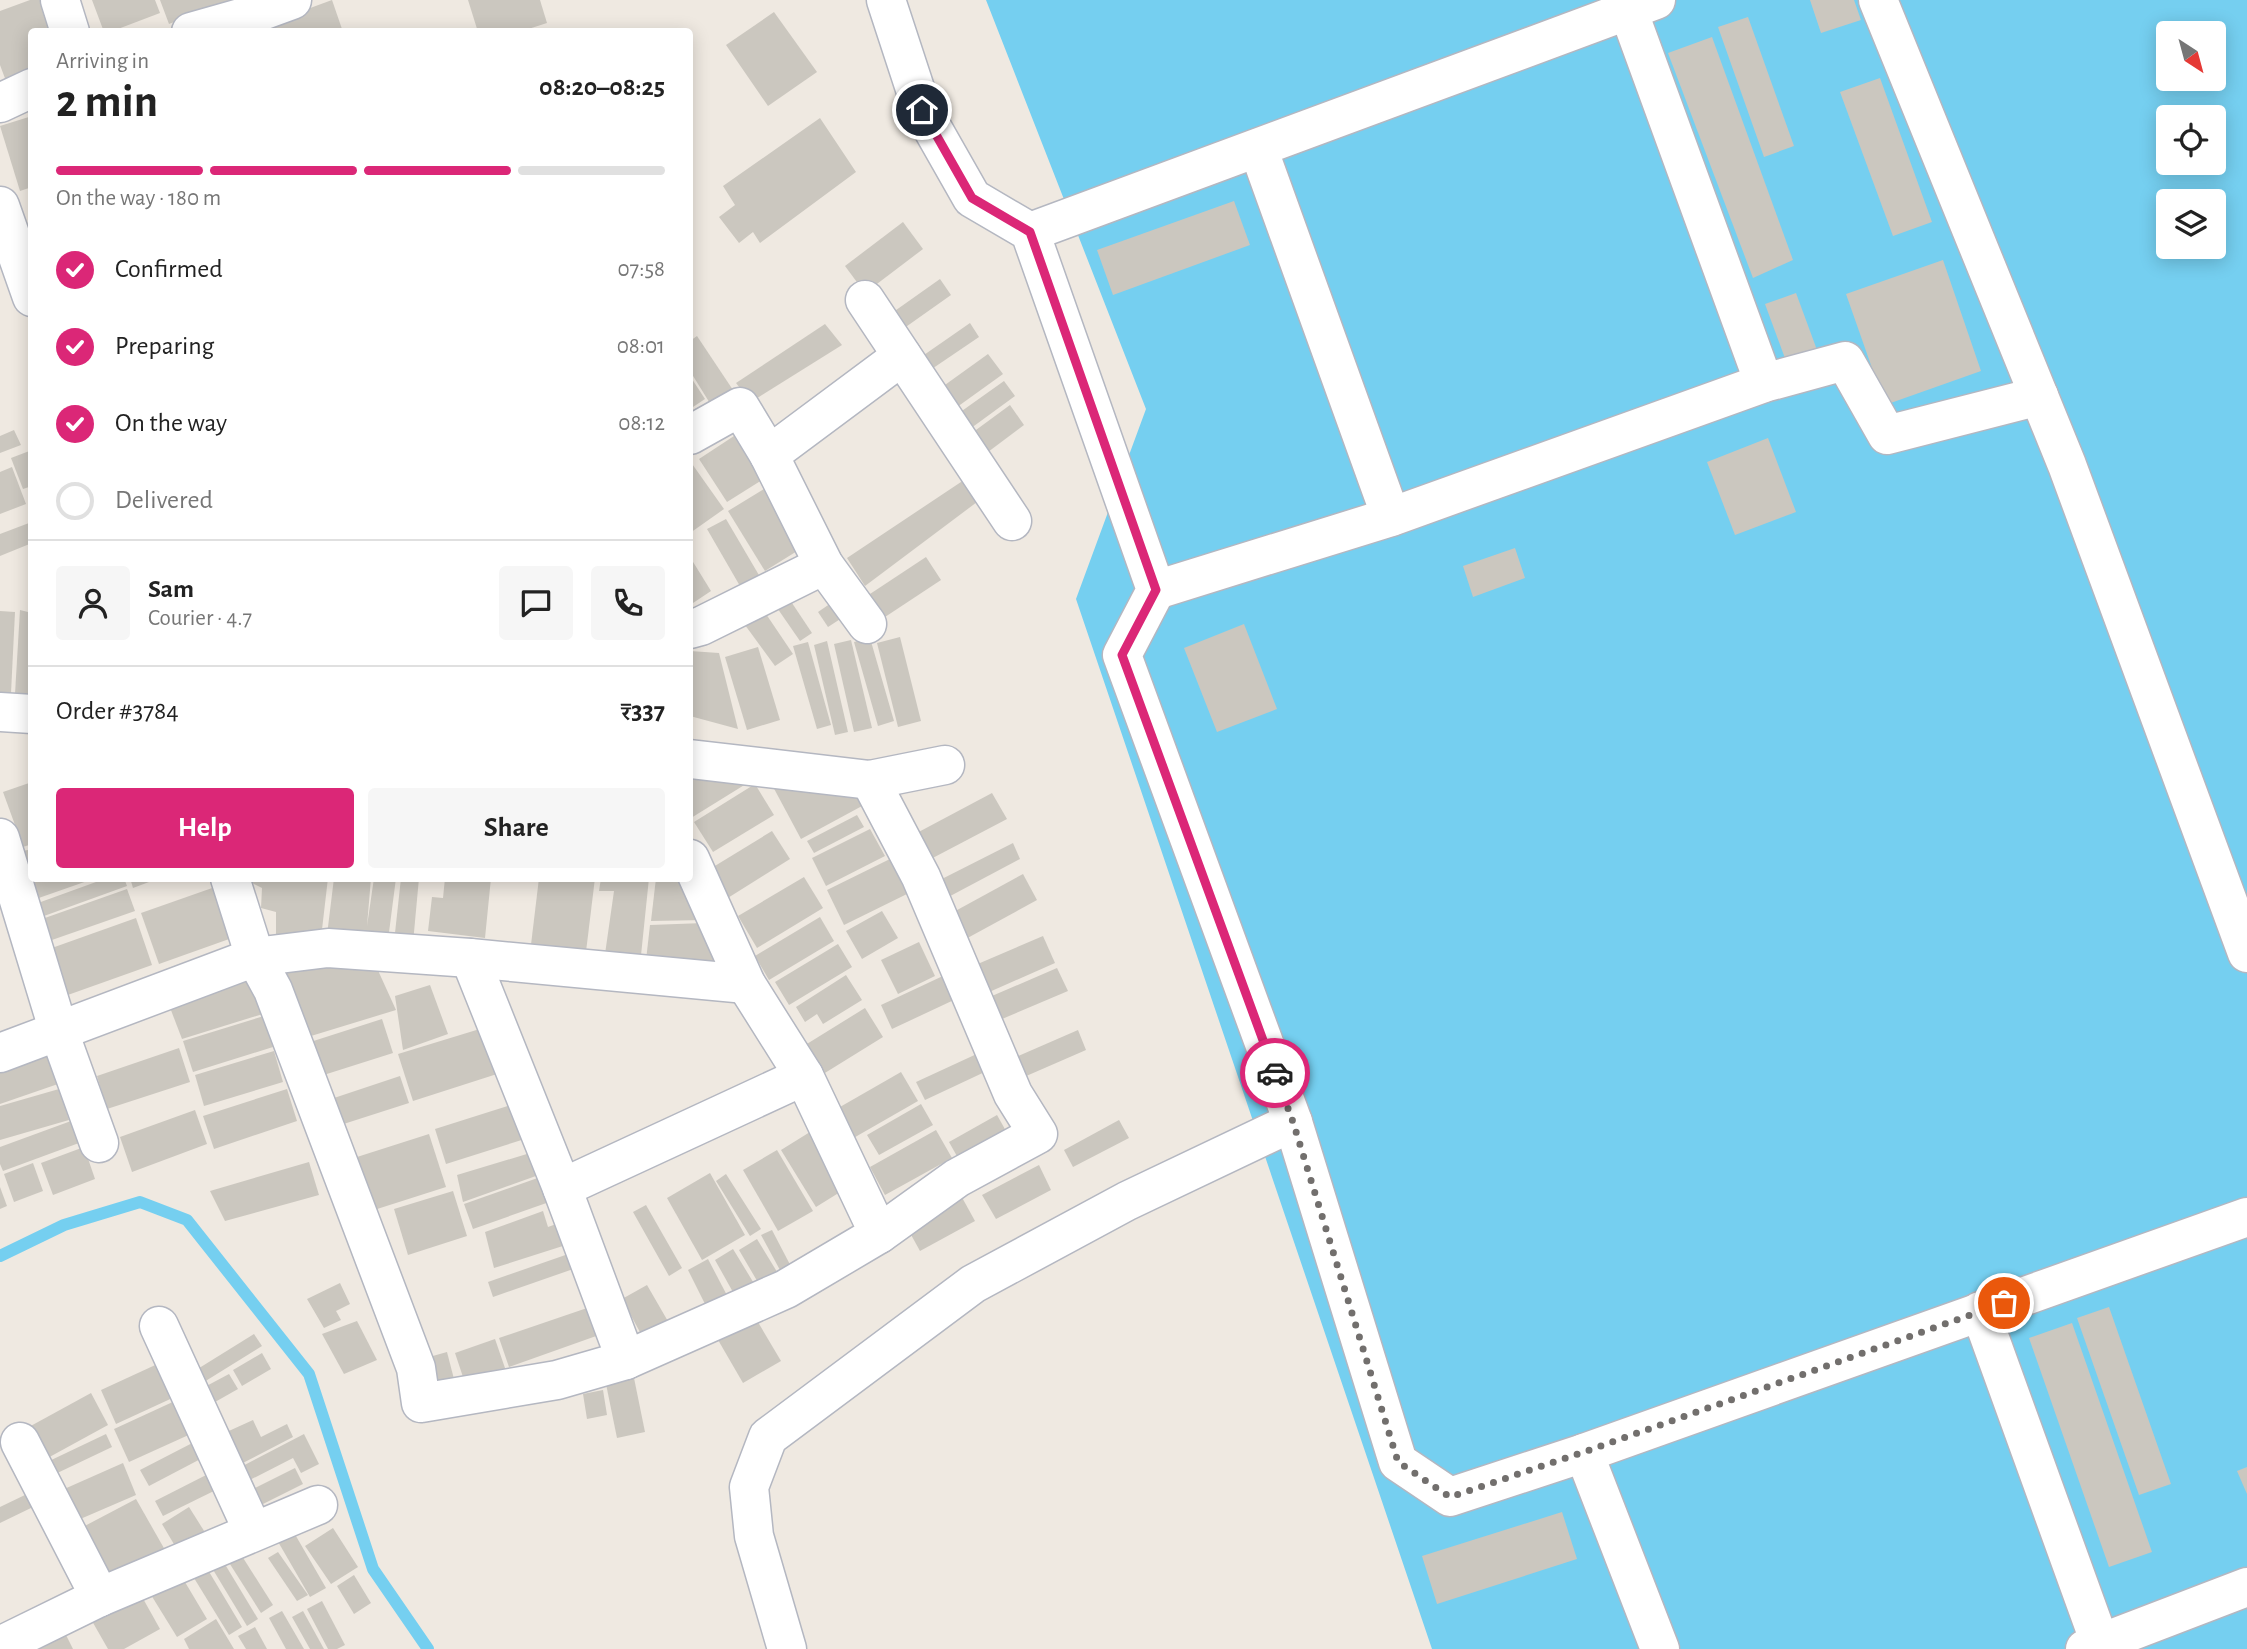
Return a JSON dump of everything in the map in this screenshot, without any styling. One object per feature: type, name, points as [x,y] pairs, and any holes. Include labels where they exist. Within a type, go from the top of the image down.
[{"type":"street","points":[[60,0],[69,28]]},
{"type":"street","points":[[206,28],[251,16],[292,0]]},
{"type":"street","points":[[886,0],[922,110],[972,198],[1030,232],[1156,590]]},
{"type":"street","points":[[1878,0],[2067,465],[2247,953]]},
{"type":"street","points":[[1030,232],[1642,5],[1764,383]]},
{"type":"street","points":[[0,103],[28,90]]},
{"type":"street","points":[[1258,148],[1391,517]]},
{"type":"street","points":[[0,206],[28,286]]},
{"type":"street","points":[[865,300],[1012,522]]},
{"type":"street","points":[[769,455],[902,356]]},
{"type":"street","points":[[2039,396],[1887,435],[1845,361],[1764,383],[1391,517],[1156,590],[1122,655],[1293,1122],[1398,1462],[1450,1497],[2247,1217]]},
{"type":"street","points":[[693,433],[740,407],[769,455],[824,565],[866,624]]},
{"type":"street","points":[[693,628],[824,565]]},
{"type":"street","points":[[0,712],[28,714]]},
{"type":"street","points":[[693,759],[870,780],[945,765]]},
{"type":"street","points":[[231,882],[255,957],[273,990],[416,1368],[421,1403],[557,1380],[626,1360],[786,1289],[879,1234],[957,1178],[1038,1134],[1013,1094],[921,877],[870,780]]},
{"type":"street","points":[[0,838],[59,1032],[99,1143]]},
{"type":"street","points":[[693,866],[746,984],[804,1076],[879,1234]]},
{"type":"street","points":[[0,1053],[255,957],[328,948],[470,958],[746,984]]},
{"type":"street","points":[[470,958],[562,1188],[626,1360]]},
{"type":"street","points":[[562,1188],[804,1076]]},
{"type":"street","points":[[787,1649],[754,1536],[749,1487],[768,1437],[973,1284],[1127,1201],[1293,1122]]},
{"type":"street","points":[[1980,1311],[2092,1646],[2247,1587]]},
{"type":"street","points":[[159,1326],[253,1531]]},
{"type":"street","points":[[20,1442],[100,1597]]},
{"type":"street","points":[[1584,1452],[1660,1649]]},
{"type":"street","points":[[0,1646],[100,1597],[318,1505]]},
{"type":"water","points":[[986,0],[2247,0],[2247,1649],[1432,1649],[1076,599],[1146,409]]},
{"type":"building","points":[[30,0],[48,0],[58,28],[28,28],[28,73],[6,81],[0,65],[0,11]]},
{"type":"building","points":[[92,0],[155,0],[160,13],[121,28],[102,28]]},
{"type":"building","points":[[160,0],[230,0],[169,24]]},
{"type":"building","points":[[332,0],[342,28],[265,28],[264,25]]},
{"type":"building","points":[[468,0],[540,0],[547,23],[531,28],[477,28]]},
{"type":"building","points":[[1810,0],[1854,0],[1861,20],[1821,33]]},
{"type":"building","points":[[774,12],[817,72],[768,106],[726,45]]},
{"type":"building","points":[[1748,17],[1794,146],[1764,157],[1718,27]]},
{"type":"building","points":[[1712,37],[1793,260],[1753,278],[1668,53]]},
{"type":"building","points":[[1880,78],[1932,222],[1893,236],[1840,92]]},
{"type":"building","points":[[28,117],[28,188],[20,191],[0,126]]},
{"type":"building","points":[[820,118],[856,172],[760,243],[753,232],[739,243],[719,217],[735,205],[723,186]]},
{"type":"building","points":[[1234,201],[1250,245],[1113,295],[1097,250]]},
{"type":"building","points":[[903,222],[923,249],[865,293],[845,266]]},
{"type":"building","points":[[1943,260],[1981,371],[1885,405],[1846,294]]},
{"type":"building","points":[[940,279],[951,295],[893,336],[882,320]]},
{"type":"building","points":[[1796,293],[1817,350],[1786,361],[1765,304]]},
{"type":"building","points":[[970,323],[979,337],[920,377],[911,364]]},
{"type":"building","points":[[825,324],[842,345],[751,402],[736,383]]},
{"type":"building","points":[[697,336],[733,390],[711,405],[693,376],[693,339]]},
{"type":"building","points":[[988,354],[1003,374],[946,415],[931,395]]},
{"type":"building","points":[[693,381],[705,399],[693,407]]},
{"type":"building","points":[[1004,381],[1015,396],[963,434],[952,418]]},
{"type":"building","points":[[1010,405],[1024,425],[976,461],[961,441]]},
{"type":"building","points":[[14,430],[21,445],[0,453],[0,436]]},
{"type":"building","points":[[734,436],[762,480],[727,502],[699,459]]},
{"type":"building","points":[[1768,438],[1796,512],[1735,535],[1707,462]]},
{"type":"building","points":[[28,452],[28,487],[23,489],[11,458]]},
{"type":"building","points":[[693,465],[724,509],[693,531]]},
{"type":"building","points":[[12,467],[26,504],[0,514],[0,472]]},
{"type":"building","points":[[964,480],[977,502],[865,586],[847,558]]},
{"type":"building","points":[[764,489],[802,548],[765,571],[728,511]]},
{"type":"building","points":[[726,519],[763,582],[744,593],[707,529]]},
{"type":"building","points":[[28,523],[28,545],[0,556],[0,534]]},
{"type":"building","points":[[1515,548],[1525,578],[1473,597],[1463,566]]},
{"type":"building","points":[[926,557],[941,580],[885,617],[870,594]]},
{"type":"building","points":[[693,562],[711,591],[693,603]]},
{"type":"building","points":[[786,594],[812,633],[800,641],[773,602]]},
{"type":"building","points":[[837,599],[848,614],[828,627],[818,612]]},
{"type":"building","points":[[20,610],[28,612],[28,693],[15,694]]},
{"type":"building","points":[[0,611],[15,612],[11,693],[0,693]]},
{"type":"building","points":[[764,611],[793,654],[775,666],[745,625]]},
{"type":"building","points":[[1244,624],[1277,709],[1217,732],[1184,648]]},
{"type":"building","points":[[900,637],[921,721],[898,727],[877,643]]},
{"type":"building","points":[[870,638],[894,721],[878,726],[854,642]]},
{"type":"building","points":[[851,640],[872,728],[854,732],[834,644]]},
{"type":"building","points":[[827,641],[848,732],[835,735],[814,645]]},
{"type":"building","points":[[808,642],[831,725],[817,729],[793,646]]},
{"type":"building","points":[[758,647],[780,720],[747,730],[725,657]]},
{"type":"building","points":[[693,651],[719,653],[738,729],[693,717]]},
{"type":"building","points":[[693,769],[754,779],[693,817]]},
{"type":"building","points":[[849,781],[862,806],[801,839],[771,783]]},
{"type":"building","points":[[28,783],[28,845],[23,847],[3,792]]},
{"type":"building","points":[[755,784],[774,815],[713,852],[694,822]]},
{"type":"building","points":[[992,793],[1007,819],[927,861],[913,835]]},
{"type":"building","points":[[857,815],[864,827],[814,853],[807,841]]},
{"type":"building","points":[[870,829],[885,856],[826,886],[812,858]]},
{"type":"building","points":[[772,831],[790,859],[723,901],[705,872]]},
{"type":"building","points":[[1013,843],[1020,859],[939,902],[930,885]]},
{"type":"building","points":[[28,850],[28,864],[23,851]]},
{"type":"building","points":[[890,859],[907,894],[844,925],[827,890]]},
{"type":"building","points":[[1023,874],[1037,900],[962,941],[948,915]]},
{"type":"building","points":[[28,875],[28,882],[84,882],[33,900],[25,876]]},
{"type":"building","points":[[804,877],[823,908],[757,948],[738,916]]},
{"type":"building","points":[[96,882],[126,882],[127,886],[44,916],[38,903]]},
{"type":"building","points":[[131,882],[149,882],[133,888]]},
{"type":"building","points":[[328,882],[321,938],[276,936],[276,912],[261,908],[262,888],[252,883]]},
{"type":"building","points":[[334,882],[371,882],[367,926],[373,882],[395,882],[388,940],[327,935]]},
{"type":"building","points":[[401,882],[419,882],[413,943],[394,942]]},
{"type":"building","points":[[445,882],[491,882],[485,938],[428,931],[432,897],[443,898]]},
{"type":"building","points":[[539,882],[595,882],[585,960],[530,953]]},
{"type":"building","points":[[600,882],[649,882],[640,965],[604,961],[614,891],[599,891]]},
{"type":"building","points":[[656,882],[686,882],[705,920],[651,921]]},
{"type":"building","points":[[215,887],[232,938],[159,964],[141,913]]},
{"type":"building","points":[[127,889],[135,911],[49,941],[42,919]]},
{"type":"building","points":[[882,911],[898,938],[862,959],[846,931]]},
{"type":"building","points":[[820,917],[834,941],[769,980],[755,956]]},
{"type":"building","points":[[136,918],[152,965],[65,996],[49,949]]},
{"type":"building","points":[[704,923],[723,965],[645,969],[650,925]]},
{"type":"building","points":[[1043,936],[1055,963],[978,997],[966,969]]},
{"type":"building","points":[[919,942],[935,976],[898,994],[881,960]]},
{"type":"building","points":[[838,944],[852,967],[789,1005],[775,982]]},
{"type":"building","points":[[376,966],[396,1010],[311,1036],[281,968]]},
{"type":"building","points":[[1057,968],[1068,991],[995,1022],[985,999]]},
{"type":"building","points":[[846,975],[862,1000],[823,1024],[817,1014],[805,1022],[796,1007]]},
{"type":"building","points":[[945,975],[956,999],[892,1029],[881,1005]]},
{"type":"building","points":[[251,980],[266,1013],[182,1039],[169,1005]]},
{"type":"building","points":[[430,985],[448,1034],[403,1050],[395,996]]},
{"type":"building","points":[[865,1008],[883,1037],[820,1076],[802,1047]]},
{"type":"building","points":[[264,1016],[273,1047],[193,1072],[183,1041]]},
{"type":"building","points":[[382,1019],[393,1053],[311,1079],[301,1045]]},
{"type":"building","points":[[483,1028],[497,1074],[413,1101],[398,1054]]},
{"type":"building","points":[[1078,1030],[1086,1050],[1024,1077],[1016,1057]]},
{"type":"building","points":[[179,1048],[190,1082],[107,1109],[97,1076]]},
{"type":"building","points":[[46,1051],[58,1084],[0,1104],[0,1070]]},
{"type":"building","points":[[274,1051],[283,1082],[204,1106],[195,1075]]},
{"type":"building","points":[[981,1052],[989,1070],[925,1100],[916,1082]]},
{"type":"building","points":[[901,1072],[918,1101],[850,1140],[833,1111]]},
{"type":"building","points":[[400,1076],[409,1103],[328,1129],[319,1103]]},
{"type":"building","points":[[59,1089],[69,1120],[0,1140],[0,1106]]},
{"type":"building","points":[[287,1089],[297,1121],[214,1149],[203,1116]]},
{"type":"building","points":[[517,1103],[528,1138],[446,1164],[435,1129]]},
{"type":"building","points":[[921,1104],[933,1125],[879,1155],[867,1135]]},
{"type":"building","points":[[195,1110],[207,1144],[132,1172],[120,1137]]},
{"type":"building","points":[[997,1115],[1011,1140],[963,1167],[949,1142]]},
{"type":"building","points":[[1119,1120],[1129,1138],[1073,1167],[1064,1150]]},
{"type":"building","points":[[71,1121],[79,1143],[3,1171],[0,1164],[0,1147]]},
{"type":"building","points":[[936,1130],[952,1158],[885,1195],[870,1167]]},
{"type":"building","points":[[810,1132],[845,1189],[816,1207],[781,1150]]},
{"type":"building","points":[[429,1134],[446,1187],[374,1210],[357,1157]]},
{"type":"building","points":[[84,1147],[95,1179],[53,1195],[41,1163]]},
{"type":"building","points":[[540,1150],[547,1172],[463,1202],[457,1175]]},
{"type":"building","points":[[777,1150],[813,1211],[778,1231],[743,1170]]},
{"type":"building","points":[[309,1162],[319,1195],[225,1221],[210,1191]]},
{"type":"building","points":[[33,1163],[43,1191],[14,1202],[4,1174]]},
{"type":"building","points":[[1039,1165],[1051,1190],[996,1219],[982,1195]]},
{"type":"building","points":[[710,1173],[745,1235],[702,1260],[667,1198]]},
{"type":"building","points":[[726,1174],[761,1229],[750,1236],[716,1181]]},
{"type":"building","points":[[546,1175],[555,1200],[473,1229],[464,1204]]},
{"type":"building","points":[[0,1187],[7,1206],[0,1209]]},
{"type":"building","points":[[453,1191],[467,1236],[408,1255],[394,1209]]},
{"type":"building","points":[[959,1192],[975,1221],[920,1251],[904,1222]]},
{"type":"building","points":[[646,1205],[682,1268],[669,1276],[633,1212]]},
{"type":"building","points":[[543,1211],[548,1227],[559,1223],[566,1245],[494,1268],[485,1232]]},
{"type":"building","points":[[772,1230],[797,1278],[787,1283],[761,1235]]},
{"type":"building","points":[[757,1239],[782,1280],[763,1291],[739,1250]]},
{"type":"building","points":[[733,1249],[758,1290],[738,1301],[715,1260]]},
{"type":"building","points":[[574,1252],[579,1267],[493,1297],[488,1282]]},
{"type":"building","points":[[708,1259],[731,1303],[710,1314],[688,1270]]},
{"type":"building","points":[[340,1283],[350,1304],[336,1311],[341,1320],[324,1328],[307,1299]]},
{"type":"building","points":[[647,1285],[673,1330],[647,1345],[622,1299]]},
{"type":"building","points":[[590,1307],[599,1335],[509,1367],[499,1338]]},
{"type":"building","points":[[2109,1307],[2171,1484],[2139,1495],[2077,1318]]},
{"type":"building","points":[[752,1312],[781,1361],[743,1383],[714,1333]]},
{"type":"building","points":[[357,1321],[377,1360],[344,1374],[322,1334]]},
{"type":"building","points":[[2072,1323],[2152,1552],[2109,1567],[2029,1338]]},
{"type":"building","points":[[254,1334],[262,1346],[204,1382],[196,1370]]},
{"type":"building","points":[[495,1339],[506,1371],[466,1386],[455,1353]]},
{"type":"building","points":[[447,1352],[455,1383],[431,1390],[422,1359]]},
{"type":"building","points":[[262,1353],[271,1369],[242,1386],[233,1370]]},
{"type":"building","points":[[164,1361],[179,1395],[116,1424],[101,1390]]},
{"type":"building","points":[[229,1374],[238,1389],[208,1406],[199,1390]]},
{"type":"building","points":[[634,1378],[645,1432],[617,1438],[606,1384]]},
{"type":"building","points":[[603,1390],[607,1415],[587,1419],[583,1394]]},
{"type":"building","points":[[91,1393],[108,1425],[44,1460],[27,1428]]},
{"type":"building","points":[[177,1400],[193,1433],[129,1462],[114,1429]]},
{"type":"building","points":[[253,1420],[261,1437],[287,1424],[293,1437],[235,1467],[220,1435]]},
{"type":"building","points":[[106,1434],[112,1447],[51,1476],[45,1463]]},
{"type":"building","points":[[304,1434],[319,1464],[301,1473],[293,1458],[242,1484],[235,1470]]},
{"type":"building","points":[[202,1438],[210,1454],[149,1486],[140,1470]]},
{"type":"building","points":[[123,1463],[136,1495],[78,1520],[62,1490]]},
{"type":"building","points":[[2247,1467],[2247,1494],[2237,1471]]},
{"type":"building","points":[[295,1468],[303,1484],[257,1507],[249,1491]]},
{"type":"building","points":[[214,1471],[222,1487],[163,1516],[155,1501]]},
{"type":"building","points":[[27,1494],[33,1507],[0,1523],[0,1507]]},
{"type":"building","points":[[136,1499],[169,1557],[110,1586],[79,1529]]},
{"type":"building","points":[[189,1507],[206,1534],[178,1551],[162,1524]]},
{"type":"building","points":[[1562,1512],[1577,1559],[1437,1604],[1422,1556]]},
{"type":"building","points":[[289,1524],[326,1588],[310,1597],[273,1533]]},
{"type":"building","points":[[333,1528],[358,1567],[331,1584],[305,1546]]},
{"type":"building","points":[[278,1552],[308,1595],[297,1601],[268,1558]]},
{"type":"building","points":[[240,1553],[273,1605],[261,1613],[228,1561]]},
{"type":"building","points":[[223,1561],[258,1619],[247,1626],[212,1568]]},
{"type":"building","points":[[208,1570],[242,1627],[229,1635],[194,1578]]},
{"type":"building","points":[[179,1572],[207,1619],[177,1637],[148,1590]]},
{"type":"building","points":[[354,1575],[371,1603],[354,1614],[337,1586]]},
{"type":"building","points":[[141,1595],[160,1629],[124,1649],[108,1649],[92,1621]]},
{"type":"building","points":[[322,1601],[345,1645],[337,1649],[328,1649],[307,1609]]},
{"type":"building","points":[[282,1611],[304,1649],[286,1649],[269,1618]]},
{"type":"building","points":[[303,1611],[324,1649],[310,1649],[292,1617]]},
{"type":"building","points":[[216,1619],[234,1649],[189,1649],[184,1639]]},
{"type":"building","points":[[255,1627],[267,1649],[246,1649],[238,1636]]},
{"type":"building","points":[[63,1629],[73,1649],[39,1649],[36,1642]]},
{"type":"waterway","points":[[0,1256],[64,1225],[140,1202],[187,1220],[309,1374],[373,1569],[428,1649]]},
{"type":"way so far","points":[[1275,1073],[1293,1122],[1398,1462],[1450,1497],[2004,1303]]},
{"type":"route","points":[[922,110],[972,198],[1030,232],[1156,590],[1122,655],[1275,1073]]}]
